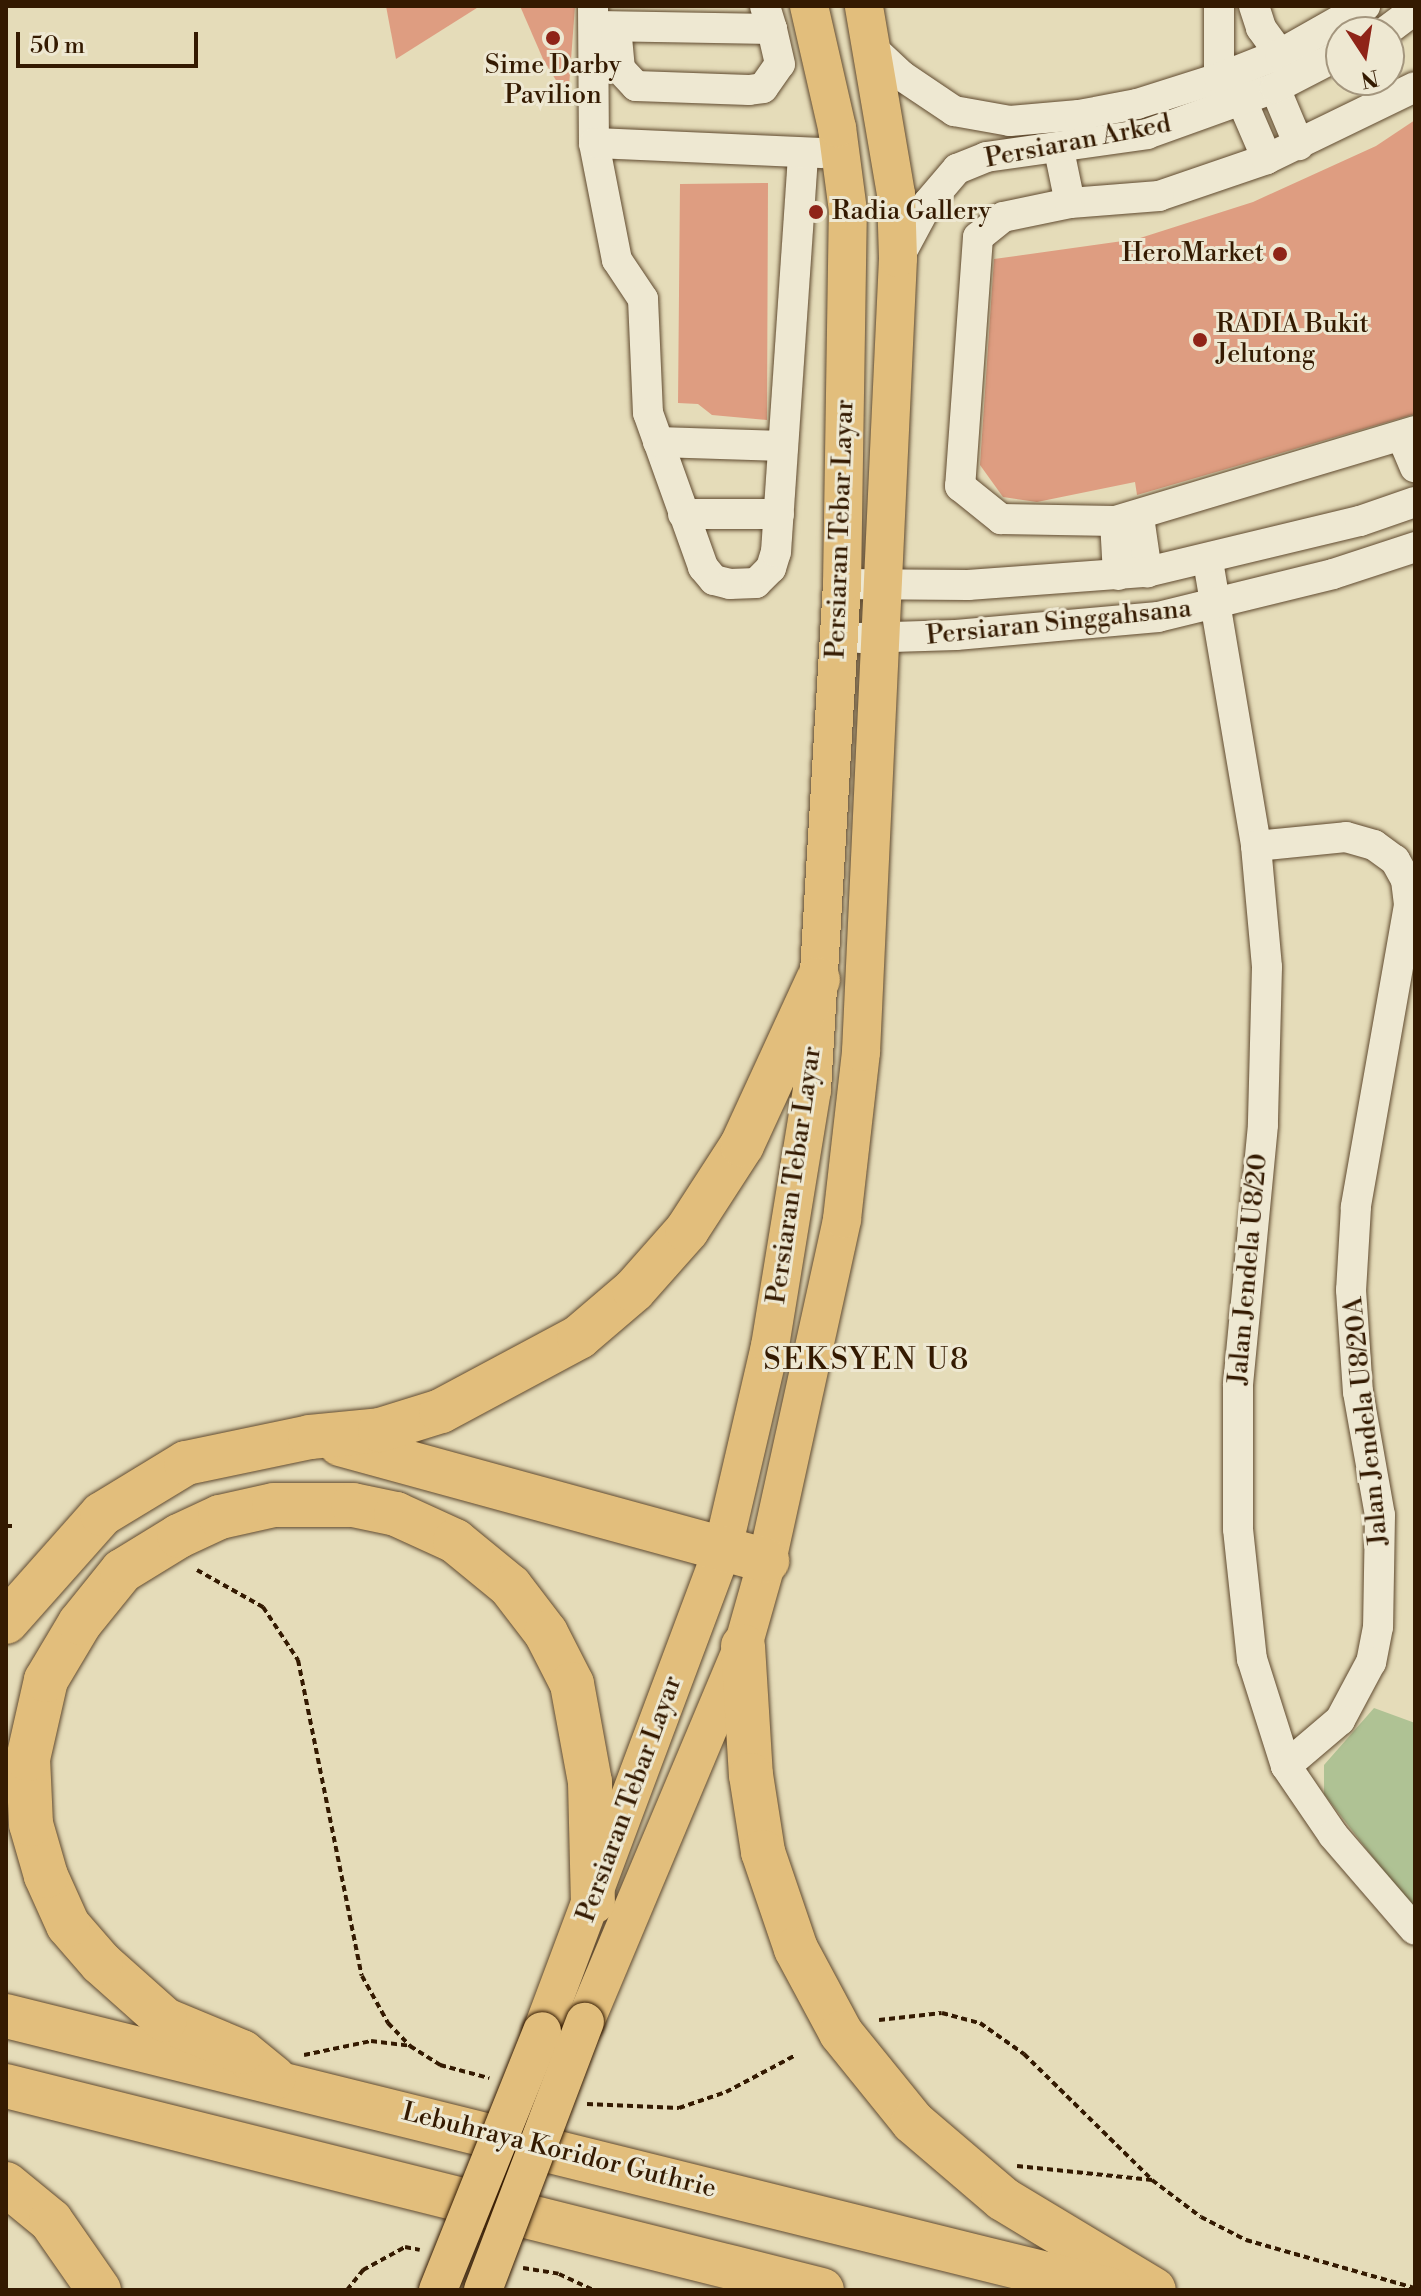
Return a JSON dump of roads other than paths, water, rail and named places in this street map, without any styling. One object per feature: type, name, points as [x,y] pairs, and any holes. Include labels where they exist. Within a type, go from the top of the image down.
[{"type":"highway","points":[[6,1622],[102,1514],[186,1463],[310,1437],[380,1430],[441,1411],[579,1337],[634,1290],[687,1230],[742,1145],[818,980]]},
{"type":"highway","points":[[310,1437],[409,1460],[767,1561]]},
{"type":"highway","points":[[274,2078],[242,2052],[165,2020],[101,1963],[68,1925],[46,1876],[31,1824],[28,1759],[46,1680],[80,1623],[122,1571],[179,1536],[220,1517],[274,1505],[353,1505],[396,1514],[455,1541],[510,1586],[546,1633],[572,1684],[590,1782],[593,1902]]},
{"type":"highway","points":[[743,1646],[751,1775],[763,1852],[796,1949],[841,2033],[913,2122],[1003,2199],[1154,2290]]},
{"type":"highway","name":"Lebuhraya Koridor Guthrie","points":[[6,2016],[274,2078],[1111,2290]]},
{"type":"highway","points":[[6,2086],[635,2246],[822,2290]]},
{"type":"highway","points":[[6,2184],[51,2221],[99,2290]]},
{"type":"highway","points":[[635,2246],[728,2290]]},
{"type":"main road","name":"Persiaran Tebar Layar","points":[[438,2290],[593,1902],[723,1548],[773,1331],[812,1090],[842,584],[848,211],[841,154],[809,6]]},
{"type":"main road","name":"Persiaran Tebar Layar","points":[[483,2290],[585,2022],[743,1646],[767,1561],[842,1219],[861,1052],[898,258],[896,194],[864,6]]},
{"type":"street","points":[[1219,6],[1219,78]]},
{"type":"street","points":[[1254,6],[1261,28],[1280,54]]},
{"type":"street","name":"Persiaran Arked","points":[[873,49],[902,76],[954,111],[976,118],[1079,115],[1137,104],[1219,78],[1280,54],[1365,6]]},
{"type":"street","points":[[768,18],[780,64],[763,88],[636,86],[620,69],[601,20],[768,18]]},
{"type":"street","points":[[601,20],[594,143],[617,260],[643,299],[646,397],[658,442],[703,567],[714,580],[730,584],[756,583],[765,577],[776,552],[803,153]]},
{"type":"street","name":"Persiaran Arked","points":[[898,258],[928,203],[957,169],[986,157],[1059,150],[1147,134],[1275,88],[1325,62]]},
{"type":"street","points":[[1415,87],[1267,159],[1159,196],[1070,203],[1003,217],[978,237],[960,486],[1001,519],[1127,519],[1408,434],[1415,467]]},
{"type":"street","points":[[1275,88],[1299,145]]},
{"type":"street","points":[[1242,101],[1267,159]]},
{"type":"street","points":[[594,143],[841,154]]},
{"type":"street","points":[[1059,150],[1070,203]]},
{"type":"street","points":[[658,442],[783,446]]},
{"type":"street","name":"Persiaran Singgahsana","points":[[842,584],[881,586],[1133,574],[1208,561],[1415,502]]},
{"type":"street","points":[[683,514],[779,514]]},
{"type":"street","points":[[1127,519],[1133,574]]},
{"type":"street","name":"Persiaran Singgahsana","points":[[838,637],[879,639],[1100,624],[1215,606],[1415,547]]},
{"type":"street","name":"Jalan Jendela U8/20","points":[[1208,561],[1256,846],[1264,915],[1268,1039],[1238,1386],[1238,1529],[1252,1659],[1286,1766],[1333,1835],[1415,1930]]},
{"type":"street","name":"Jalan Jendela U8/20A","points":[[1256,846],[1346,837],[1374,845],[1395,860],[1406,880],[1409,905],[1356,1207],[1351,1290],[1358,1392],[1381,1526],[1378,1627],[1371,1662],[1340,1720],[1286,1766]]},
{"type":"place","name":"Sime Darby Pavilion","points":[[553,38]]},
{"type":"place","name":"Radia Gallery","points":[[816,212]]},
{"type":"place","name":"HeroMarket","points":[[1280,254]]},
{"type":"place","name":"RADIA Bukit Jelutong","points":[[1200,340]]},
{"type":"district","name":"SEKSYEN U8","points":[[867,1360]]}]
